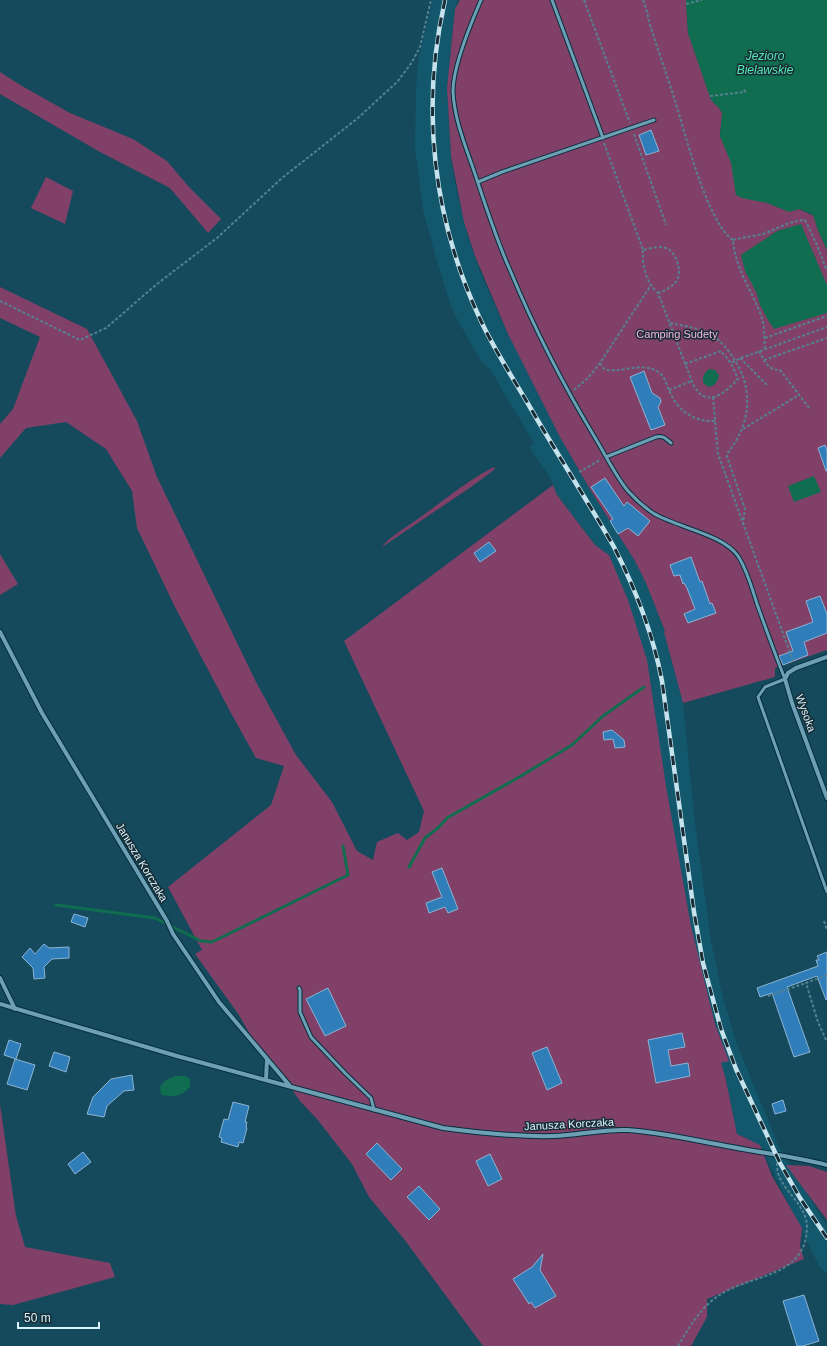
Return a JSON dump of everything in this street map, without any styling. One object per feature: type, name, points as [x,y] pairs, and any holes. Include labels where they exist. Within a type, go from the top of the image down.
[{"type":"street","name":"Janusza Korczaka","points":[[0,632],[42,713],[167,921],[173,934],[220,1002],[290,1086]]},
{"type":"street","points":[[785,679],[788,673],[796,668],[827,657]]},
{"type":"street","name":"Wysoka","points":[[785,679],[792,703],[827,798]]},
{"type":"street","points":[[0,978],[15,1009]]},
{"type":"street","name":"Janusza Korczaka","points":[[0,1004],[266,1080],[443,1128],[482,1134],[520,1136],[553,1136],[627,1130],[660,1134],[777,1156],[809,1160],[827,1165]]},
{"type":"street","points":[[266,1080],[267,1058]]},
{"type":"lane","points":[[482,0],[472,22],[457,66],[453,91],[459,125],[497,239],[524,303],[570,393],[627,490],[654,514],[718,541],[732,548],[738,556],[747,574],[785,679],[765,687],[758,697],[827,892]]},
{"type":"lane","points":[[552,0],[602,138]]},
{"type":"lane","points":[[478,182],[502,172],[654,120]]},
{"type":"lane","points":[[606,456],[656,437],[664,437],[671,443]]},
{"type":"lane","points":[[299,988],[300,1012],[311,1037],[371,1098],[374,1110]]},
{"type":"path","points":[[0,301],[80,340],[106,328],[157,284],[217,238],[282,178],[358,118],[398,81],[412,62],[420,47],[431,0]]},
{"type":"path","points":[[584,0],[632,128],[666,225]]},
{"type":"path","points":[[643,0],[706,199],[726,235],[733,240],[739,269],[762,319],[765,349]]},
{"type":"path","points":[[686,4],[702,0]]},
{"type":"path","points":[[710,96],[745,92],[744,88]]},
{"type":"path","points":[[602,138],[643,250],[643,264],[646,274],[651,285],[658,293],[685,364],[695,388],[700,394],[713,397],[721,394],[738,380],[731,363],[721,351],[685,364]]},
{"type":"path","points":[[733,240],[766,233],[786,223],[796,220],[805,220],[827,271]]},
{"type":"path","points":[[643,250],[657,247],[668,249],[676,258],[679,270],[676,282],[667,290],[658,293]]},
{"type":"path","points":[[570,393],[588,378],[600,363],[651,285]]},
{"type":"path","points":[[765,338],[827,316]]},
{"type":"path","points":[[670,323],[694,328],[708,333],[721,342],[735,360],[743,377],[747,396],[746,414],[736,443],[727,454],[727,458],[746,511],[743,524]]},
{"type":"path","points":[[731,363],[740,358],[827,327]]},
{"type":"path","points":[[764,360],[827,338]]},
{"type":"path","points":[[759,351],[771,368],[780,370],[810,409]]},
{"type":"path","points":[[740,358],[768,386]]},
{"type":"path","points":[[600,363],[603,368],[608,369],[639,367],[654,370],[664,377],[676,404],[688,414],[701,420],[715,421]]},
{"type":"path","points":[[669,390],[692,381]]},
{"type":"path","points":[[742,429],[799,395]]},
{"type":"path","points":[[713,397],[717,452],[794,663]]},
{"type":"path","points":[[579,472],[606,456]]},
{"type":"path","points":[[824,921],[827,930]]},
{"type":"path","points":[[768,996],[779,991],[806,984],[827,975]]},
{"type":"path","points":[[806,984],[818,1022],[827,1042]]},
{"type":"path","points":[[678,1346],[691,1324],[711,1301],[727,1291],[787,1267],[800,1254],[804,1246],[806,1235],[807,1225],[805,1216],[782,1182],[778,1172],[777,1156]]},
{"type":"shaded area","points":[[433,0],[457,0],[447,88],[449,131],[454,179],[468,237],[482,277],[508,334],[570,455],[635,561],[646,583],[665,631],[664,632],[683,703],[695,823],[711,941],[722,994],[736,1042],[779,1147],[827,1226],[827,1275],[818,1264],[760,1145],[737,1134],[725,1076],[712,1033],[609,555],[595,545],[557,495],[550,477],[529,447],[534,443],[490,369],[481,361],[458,321],[451,306],[434,251],[423,210],[415,147],[418,62]]},
{"type":"green space","name":"Camping Sudety","points":[[460,0],[686,0],[688,33],[711,99],[715,104],[725,106],[720,137],[799,209],[814,216],[818,230],[827,250],[827,650],[775,668],[775,677],[683,703],[664,632],[665,631],[646,583],[635,561],[588,486],[559,435],[508,334],[475,256],[464,222],[451,156],[447,88],[455,9]]},
{"type":"green space","points":[[0,72],[70,113],[133,139],[167,161],[189,187],[221,219],[208,233],[170,188],[100,152],[0,94]]},
{"type":"green space","points":[[46,177],[73,191],[65,224],[31,208]]},
{"type":"green space","points":[[0,287],[87,329],[137,421],[157,477],[256,682],[296,755],[332,802],[357,851],[373,860],[377,842],[398,833],[407,840],[419,832],[424,811],[344,641],[553,485],[557,495],[595,545],[609,555],[628,600],[647,660],[666,786],[691,926],[715,1024],[729,1061],[721,1063],[737,1134],[760,1145],[772,1176],[802,1228],[800,1246],[804,1259],[707,1299],[707,1317],[691,1346],[483,1346],[404,1239],[369,1197],[352,1164],[317,1119],[300,1101],[265,1052],[252,1038],[239,1015],[195,954],[202,950],[168,887],[271,805],[284,766],[256,758],[176,609],[137,528],[132,491],[106,449],[66,422],[26,428],[0,458],[0,424],[13,409],[40,337],[0,318]]},
{"type":"green space","points":[[494,467],[495,469],[471,487],[382,547],[393,536],[464,485]]},
{"type":"green space","points":[[0,554],[18,584],[0,595]]},
{"type":"green space","points":[[0,1104],[16,1216],[25,1247],[110,1263],[115,1277],[13,1305],[0,1304]]},
{"type":"green space","points":[[786,1165],[809,1166],[827,1172],[827,1220]]},
{"type":"water","name":"Jezioro Bielawskie","points":[[686,0],[827,0],[827,250],[813,215],[800,209],[789,212],[767,203],[742,198],[736,195],[731,163],[720,136],[722,113],[711,100],[688,33]]},
{"type":"water","points":[[801,224],[827,285],[827,313],[774,329],[760,305],[757,294],[745,271],[741,255],[777,231]]},
{"type":"water","points":[[709,369],[715,370],[719,375],[716,383],[709,387],[704,384],[703,378],[704,374]]},
{"type":"water","points":[[814,476],[821,492],[794,502],[788,486]]},
{"type":"water","points":[[175,1076],[186,1076],[190,1079],[190,1087],[178,1096],[162,1095],[160,1091],[161,1085],[165,1081]]},
{"type":"building","points":[[651,130],[659,151],[646,155],[639,135]]},
{"type":"building","points":[[644,371],[652,393],[660,398],[661,402],[658,407],[665,425],[651,430],[630,377]]},
{"type":"building","points":[[825,445],[827,450],[827,471],[818,448]]},
{"type":"building","points":[[605,478],[624,506],[627,502],[650,521],[638,536],[628,528],[618,534],[610,521],[613,519],[591,487]]},
{"type":"building","points":[[489,542],[496,551],[480,562],[474,553]]},
{"type":"building","points":[[691,557],[700,582],[702,581],[710,604],[712,603],[716,613],[688,623],[684,614],[695,609],[680,575],[674,576],[670,565]]},
{"type":"building","points":[[820,596],[827,614],[827,633],[804,642],[808,655],[783,665],[779,656],[793,651],[786,632],[813,622],[806,601]]},
{"type":"building","points":[[612,730],[624,740],[625,747],[615,748],[613,739],[604,740],[603,732]]},
{"type":"building","points":[[442,868],[458,909],[448,913],[445,907],[429,913],[426,903],[442,897],[432,872]]},
{"type":"building","points":[[74,914],[88,918],[85,927],[71,922]]},
{"type":"building","points":[[44,944],[49,948],[69,947],[69,958],[52,959],[44,967],[45,978],[34,979],[33,968],[22,957],[30,948],[35,954]]},
{"type":"building","points":[[827,952],[826,1000],[817,976],[787,987],[810,1052],[794,1057],[772,993],[760,997],[757,988],[818,966],[816,960],[819,960],[817,956]]},
{"type":"building","points":[[328,988],[346,1026],[325,1036],[306,999]]},
{"type":"building","points":[[682,1033],[685,1047],[668,1050],[671,1066],[688,1063],[690,1076],[656,1083],[648,1040]]},
{"type":"building","points":[[9,1040],[21,1044],[16,1059],[4,1055]]},
{"type":"building","points":[[547,1047],[562,1083],[547,1090],[532,1053]]},
{"type":"building","points":[[54,1052],[70,1057],[66,1072],[49,1066]]},
{"type":"building","points":[[15,1059],[35,1065],[27,1090],[7,1084]]},
{"type":"building","points":[[132,1075],[134,1090],[124,1091],[107,1106],[104,1117],[87,1114],[93,1097],[111,1079]]},
{"type":"building","points":[[783,1100],[786,1111],[775,1114],[772,1104]]},
{"type":"building","points":[[233,1102],[249,1106],[245,1122],[247,1122],[247,1128],[243,1143],[239,1142],[238,1147],[221,1142],[222,1138],[219,1137],[224,1119],[228,1120]]},
{"type":"building","points":[[377,1143],[402,1169],[391,1180],[366,1154]]},
{"type":"building","points":[[83,1152],[91,1162],[75,1174],[68,1164]]},
{"type":"building","points":[[490,1154],[502,1179],[488,1186],[476,1161]]},
{"type":"building","points":[[419,1186],[440,1209],[429,1220],[407,1197]]},
{"type":"building","points":[[543,1254],[540,1270],[556,1296],[535,1308],[531,1302],[529,1304],[513,1279],[532,1267]]},
{"type":"building","points":[[804,1295],[819,1341],[803,1346],[797,1346],[783,1301]]},
{"type":"waterway","points":[[409,867],[425,838],[439,827],[447,818],[572,745],[603,716],[644,687]]},
{"type":"waterway","points":[[56,905],[155,918],[201,941],[212,942],[348,875],[343,846]]},
{"type":"railway","points":[[445,0],[437,41],[433,82],[433,123],[436,164],[442,204],[452,244],[465,283],[486,331],[548,438],[614,547],[630,579],[643,612],[654,646],[662,681],[694,912],[703,963],[721,1029],[736,1069],[780,1163],[800,1198],[827,1238]]}]
